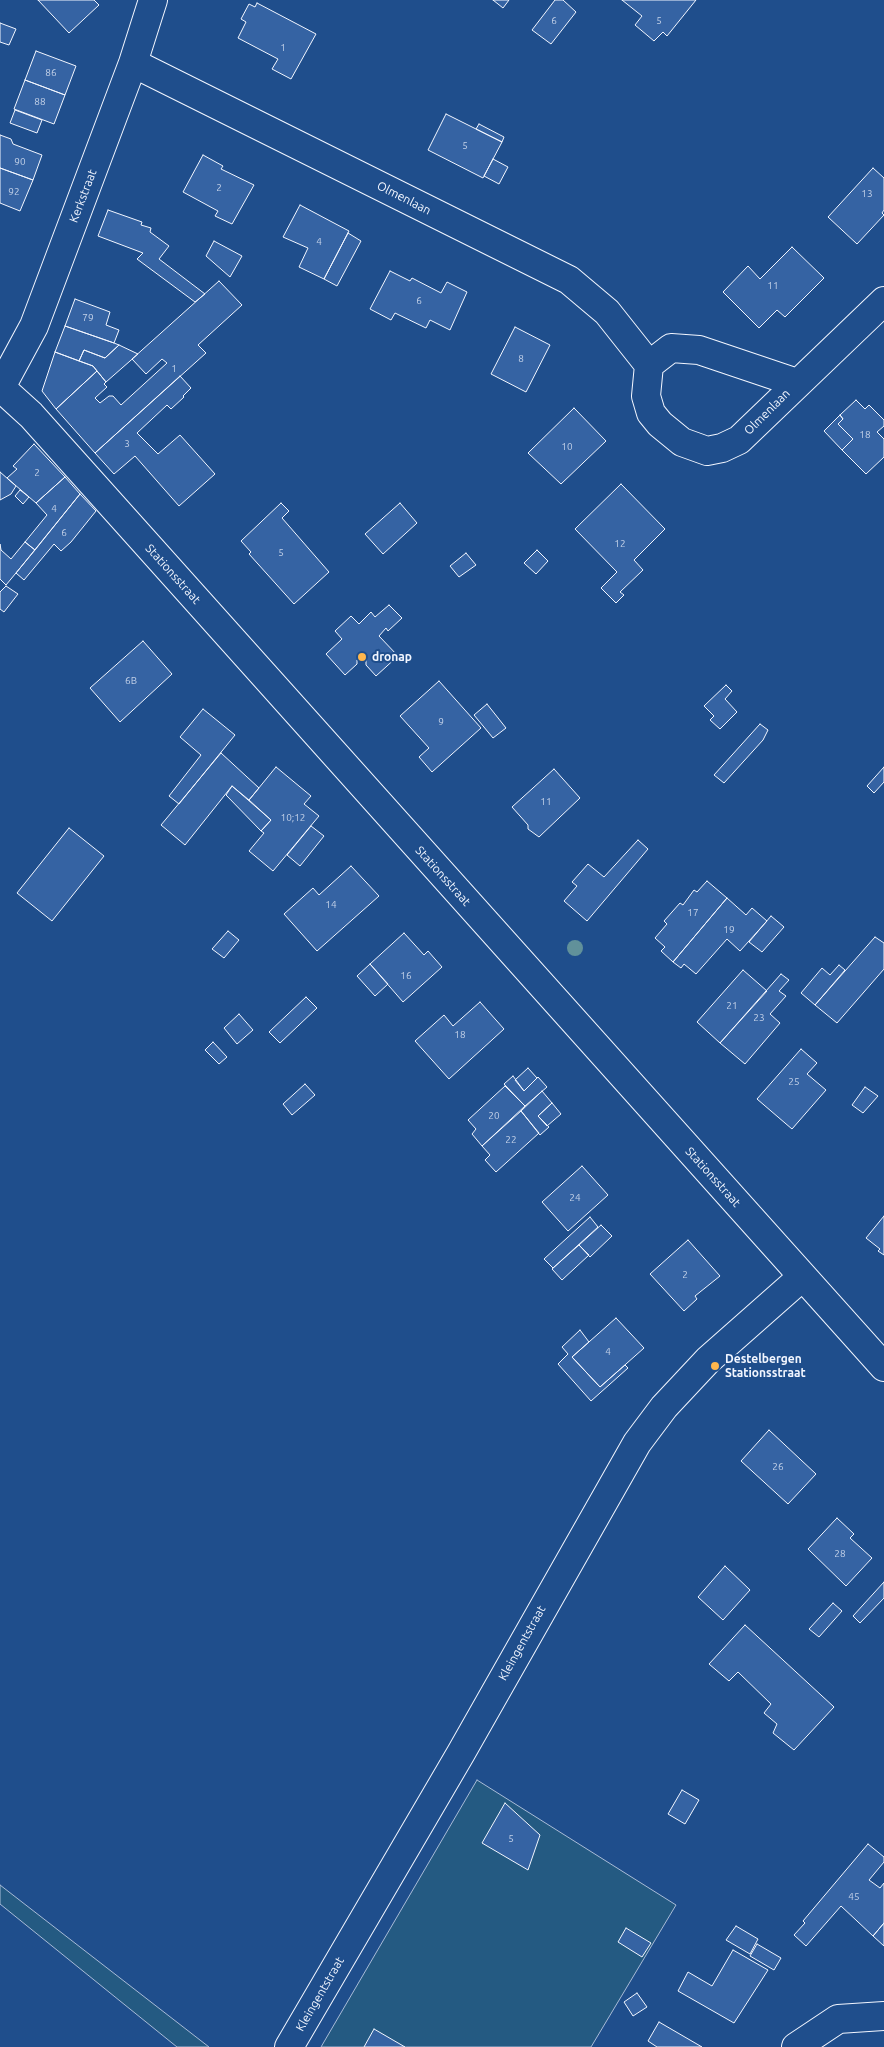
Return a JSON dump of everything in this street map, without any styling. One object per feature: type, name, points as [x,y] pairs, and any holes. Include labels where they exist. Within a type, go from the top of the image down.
[{"type":"street","name":"Kerkstraat","points":[[0,387],[34,326],[134,63],[153,0]]},
{"type":"street","name":"Olmenlaan","points":[[134,63],[568,280],[607,312],[649,365],[646,396],[651,413],[660,424],[682,442],[707,451],[722,448],[739,440],[884,301]]},
{"type":"street","name":"Olmenlaan","points":[[649,365],[672,348],[699,350],[797,383]]},
{"type":"street","name":"Stationsstraat","points":[[0,387],[31,414],[884,1367]]},
{"type":"street","name":"Kleingentstraat","points":[[289,2047],[461,1753],[637,1443],[664,1407],[708,1360],[802,1277]]},
{"type":"street","points":[[796,2047],[838,2019],[884,2016]]},
{"type":"shaded area","points":[[477,1780],[676,1905],[591,2047],[321,2047]]},
{"type":"shaded area","points":[[0,1885],[209,2047],[177,2047],[0,1904]]},
{"type":"building","points":[[38,0],[94,0],[99,5],[69,33]]},
{"type":"building","points":[[493,0],[509,0],[503,8]]},
{"type":"building","points":[[555,0],[563,0],[576,12],[551,44],[532,30]]},
{"type":"building","points":[[622,0],[696,0],[667,36],[663,32],[654,41],[635,25],[642,16]]},
{"type":"building","points":[[257,3],[316,34],[291,79],[272,69],[278,59],[238,38],[246,22],[241,19],[249,4],[255,7]]},
{"type":"building","points":[[0,23],[16,29],[9,45],[0,42]]},
{"type":"building","points":[[36,51],[76,66],[65,95],[25,80]]},
{"type":"building","points":[[25,80],[65,95],[54,124],[14,109]]},
{"type":"building","points":[[15,110],[42,120],[37,133],[10,123]]},
{"type":"building","points":[[446,114],[502,142],[483,178],[428,150]]},
{"type":"building","points":[[479,124],[504,137],[502,142],[476,129]]},
{"type":"building","points":[[0,135],[11,139],[13,144],[42,155],[33,180],[0,168]]},
{"type":"building","points":[[203,155],[223,166],[221,169],[254,185],[232,224],[215,216],[218,211],[183,192]]},
{"type":"building","points":[[493,159],[508,167],[499,184],[484,176]]},
{"type":"building","points":[[0,168],[33,180],[20,211],[0,203]]},
{"type":"building","points":[[873,168],[884,178],[884,210],[882,213],[884,215],[857,244],[828,217]]},
{"type":"building","points":[[300,205],[349,231],[324,279],[299,267],[308,248],[283,237]]},
{"type":"building","points":[[108,210],[142,222],[141,225],[151,228],[150,232],[169,246],[159,259],[205,294],[195,302],[137,259],[143,253],[98,236]]},
{"type":"building","points":[[348,233],[361,241],[337,286],[324,279]]},
{"type":"building","points":[[214,241],[242,256],[230,277],[206,256]]},
{"type":"building","points":[[792,247],[824,278],[785,317],[777,310],[759,328],[723,292],[748,266],[760,279]]},
{"type":"building","points":[[390,271],[410,281],[412,278],[441,293],[447,282],[467,292],[450,330],[430,320],[426,328],[395,313],[391,320],[370,309]]},
{"type":"building","points":[[219,281],[242,305],[198,345],[206,353],[95,453],[56,409],[97,371],[106,382],[104,384],[107,387],[95,398],[100,403],[109,396],[113,396],[121,405],[167,363],[162,359],[146,374],[132,359]]},
{"type":"building","points":[[75,299],[110,312],[106,325],[119,330],[114,343],[65,326]]},
{"type":"building","points":[[65,326],[119,345],[105,358],[84,350],[79,361],[55,352]]},
{"type":"building","points":[[515,327],[550,345],[526,392],[491,374]]},
{"type":"building","points":[[119,345],[138,354],[106,382],[93,366],[79,361],[84,350],[105,358]]},
{"type":"building","points":[[55,352],[93,366],[97,371],[56,409],[42,391]]},
{"type":"building","points":[[180,376],[191,388],[171,409],[167,405],[137,433],[158,454],[180,435],[215,474],[179,506],[135,456],[114,474],[95,453]]},
{"type":"building","points":[[856,400],[865,409],[869,405],[884,420],[884,426],[877,432],[884,439],[884,457],[866,474],[842,450],[853,439],[838,424],[843,419],[840,415]]},
{"type":"building","points":[[574,408],[606,441],[561,484],[528,453]]},
{"type":"building","points":[[840,415],[843,419],[838,424],[853,439],[842,450],[824,431]]},
{"type":"building","points":[[34,444],[65,477],[36,503],[7,478],[17,469],[13,466]]},
{"type":"building","points":[[0,472],[16,486],[11,494],[0,500]]},
{"type":"building","points":[[65,477],[80,494],[35,550],[25,542],[47,515],[36,503]]},
{"type":"building","points":[[621,484],[665,529],[634,560],[643,570],[620,592],[624,595],[616,603],[601,588],[617,572],[575,529]]},
{"type":"building","points":[[20,490],[29,497],[23,504],[15,496]]},
{"type":"building","points":[[80,494],[96,511],[71,542],[61,551],[54,544],[24,580],[16,573]]},
{"type":"building","points":[[281,503],[289,511],[282,518],[329,572],[294,604],[249,554],[251,552],[241,541]]},
{"type":"building","points":[[400,503],[417,523],[383,554],[365,534]]},
{"type":"building","points":[[25,542],[35,550],[6,585],[0,579],[0,544],[1,550],[11,559]]},
{"type":"building","points":[[537,550],[548,561],[536,574],[524,563]]},
{"type":"building","points":[[466,553],[476,565],[459,577],[450,566]]},
{"type":"building","points":[[6,586],[18,594],[4,612],[0,609],[0,592]]},
{"type":"building","points":[[389,605],[402,618],[388,631],[386,628],[379,636],[398,656],[376,676],[366,665],[366,660],[357,660],[357,664],[345,675],[326,654],[342,639],[335,631],[351,616],[359,624],[371,612],[375,617]]},
{"type":"building","points":[[143,641],[172,674],[120,722],[90,688]]},
{"type":"building","points":[[439,681],[481,728],[432,772],[419,757],[429,748],[400,716]]},
{"type":"building","points":[[726,685],[732,691],[725,699],[737,712],[720,729],[710,720],[714,716],[704,706]]},
{"type":"building","points":[[487,704],[506,728],[493,738],[474,715]]},
{"type":"building","points":[[203,709],[235,735],[179,804],[169,796],[201,755],[180,737]]},
{"type":"building","points":[[760,724],[768,730],[763,740],[724,783],[714,775]]},
{"type":"building","points":[[221,753],[259,788],[249,800],[232,786],[185,845],[161,825]]},
{"type":"building","points":[[276,767],[311,796],[304,804],[319,816],[273,871],[249,851],[264,833],[261,831],[271,820],[249,800]]},
{"type":"building","points":[[884,767],[884,782],[874,793],[867,786]]},
{"type":"building","points":[[554,769],[580,798],[539,837],[528,829],[528,825],[512,807]]},
{"type":"building","points":[[232,786],[271,820],[261,831],[226,795]]},
{"type":"building","points":[[311,826],[324,836],[300,866],[287,855]]},
{"type":"building","points":[[69,828],[104,856],[52,921],[17,893]]},
{"type":"building","points":[[638,840],[648,849],[587,921],[564,901],[577,886],[572,882],[588,864],[604,877]]},
{"type":"building","points":[[351,866],[379,896],[317,951],[284,914],[313,888],[319,895]]},
{"type":"building","points":[[707,881],[727,898],[673,962],[661,951],[665,947],[655,938],[667,924],[664,921],[680,903],[683,905],[694,890],[697,892]]},
{"type":"building","points":[[727,898],[746,915],[752,908],[767,921],[740,951],[727,939],[696,974],[684,964],[681,968],[673,962]]},
{"type":"building","points":[[771,916],[784,927],[762,952],[749,942]]},
{"type":"building","points":[[228,931],[239,940],[224,958],[212,949]]},
{"type":"building","points":[[404,933],[424,955],[428,951],[442,967],[403,1002],[370,964]]},
{"type":"building","points":[[875,937],[884,943],[884,969],[837,1023],[815,1005]]},
{"type":"building","points":[[370,964],[388,984],[375,996],[357,976]]},
{"type":"building","points":[[839,965],[845,970],[815,1005],[801,993],[822,968],[830,975]]},
{"type":"building","points":[[743,970],[767,991],[720,1043],[697,1022]]},
{"type":"building","points":[[781,974],[789,980],[779,991],[786,996],[770,1014],[780,1023],[745,1064],[720,1043]]},
{"type":"building","points":[[306,997],[317,1008],[280,1043],[269,1032]]},
{"type":"building","points":[[480,1002],[504,1029],[449,1079],[415,1041],[444,1015],[453,1026]]},
{"type":"building","points":[[239,1014],[253,1030],[237,1044],[224,1028]]},
{"type":"building","points":[[213,1042],[227,1057],[219,1064],[205,1050]]},
{"type":"building","points":[[801,1049],[817,1063],[807,1074],[826,1090],[792,1129],[757,1099]]},
{"type":"building","points":[[528,1068],[537,1078],[524,1091],[515,1080]]},
{"type":"building","points":[[513,1076],[524,1091],[538,1077],[547,1087],[525,1106],[504,1084]]},
{"type":"building","points":[[305,1084],[315,1095],[292,1115],[283,1104]]},
{"type":"building","points":[[505,1086],[525,1106],[482,1146],[472,1134],[476,1129],[468,1120]]},
{"type":"building","points":[[865,1087],[878,1096],[863,1113],[852,1105]]},
{"type":"building","points":[[542,1091],[552,1103],[538,1116],[549,1127],[540,1135],[521,1111]]},
{"type":"building","points":[[552,1103],[561,1114],[547,1126],[538,1116]]},
{"type":"building","points":[[521,1111],[539,1133],[496,1172],[485,1160],[490,1155],[482,1146]]},
{"type":"building","points":[[582,1166],[608,1195],[568,1231],[542,1202]]},
{"type":"building","points":[[884,1216],[884,1255],[878,1251],[880,1249],[866,1238]]},
{"type":"building","points":[[590,1217],[598,1227],[553,1268],[544,1259]]},
{"type":"building","points":[[601,1225],[612,1236],[590,1257],[579,1245]]},
{"type":"building","points":[[688,1240],[720,1276],[695,1296],[697,1299],[684,1311],[650,1274]]},
{"type":"building","points":[[579,1245],[589,1255],[562,1280],[552,1269]]},
{"type":"building","points":[[616,1318],[644,1348],[600,1387],[572,1357]]},
{"type":"building","points":[[580,1330],[589,1342],[572,1357],[600,1387],[625,1365],[628,1368],[591,1401],[558,1364],[568,1354],[562,1347]]},
{"type":"building","points":[[769,1430],[816,1474],[788,1504],[741,1461]]},
{"type":"building","points":[[837,1518],[854,1534],[850,1538],[872,1558],[846,1586],[808,1549]]},
{"type":"building","points":[[725,1566],[750,1590],[723,1620],[698,1597]]},
{"type":"building","points":[[884,1582],[884,1598],[860,1623],[853,1616]]},
{"type":"building","points":[[833,1603],[842,1611],[819,1637],[809,1629]]},
{"type":"building","points":[[745,1625],[834,1707],[794,1750],[773,1733],[777,1724],[764,1713],[771,1704],[738,1672],[729,1681],[709,1664]]},
{"type":"building","points":[[682,1790],[699,1800],[685,1824],[668,1814]]},
{"type":"building","points":[[505,1803],[540,1835],[528,1870],[482,1843]]},
{"type":"building","points":[[868,1844],[884,1857],[884,1862],[869,1880],[880,1888],[884,1883],[884,1923],[873,1936],[841,1906],[806,1946],[794,1935],[805,1923],[803,1921]]},
{"type":"building","points":[[884,1923],[884,1946],[873,1936]]},
{"type":"building","points":[[736,1926],[758,1939],[750,1954],[726,1940]]},
{"type":"building","points":[[626,1928],[651,1943],[642,1957],[618,1942]]},
{"type":"building","points":[[757,1944],[781,1958],[774,1970],[750,1956]]},
{"type":"building","points":[[733,1950],[768,1970],[734,2023],[678,1991],[688,1972],[712,1986]]},
{"type":"building","points":[[637,1993],[647,2007],[633,2016],[624,2002]]},
{"type":"building","points":[[659,2022],[702,2047],[657,2047],[648,2041]]},
{"type":"building","points":[[374,2029],[405,2047],[364,2047]]},
{"type":"place","name":"dronap","points":[[362,657]]},
{"type":"place","name":"Destelbergen Stationsstraat","points":[[715,1366]]}]
